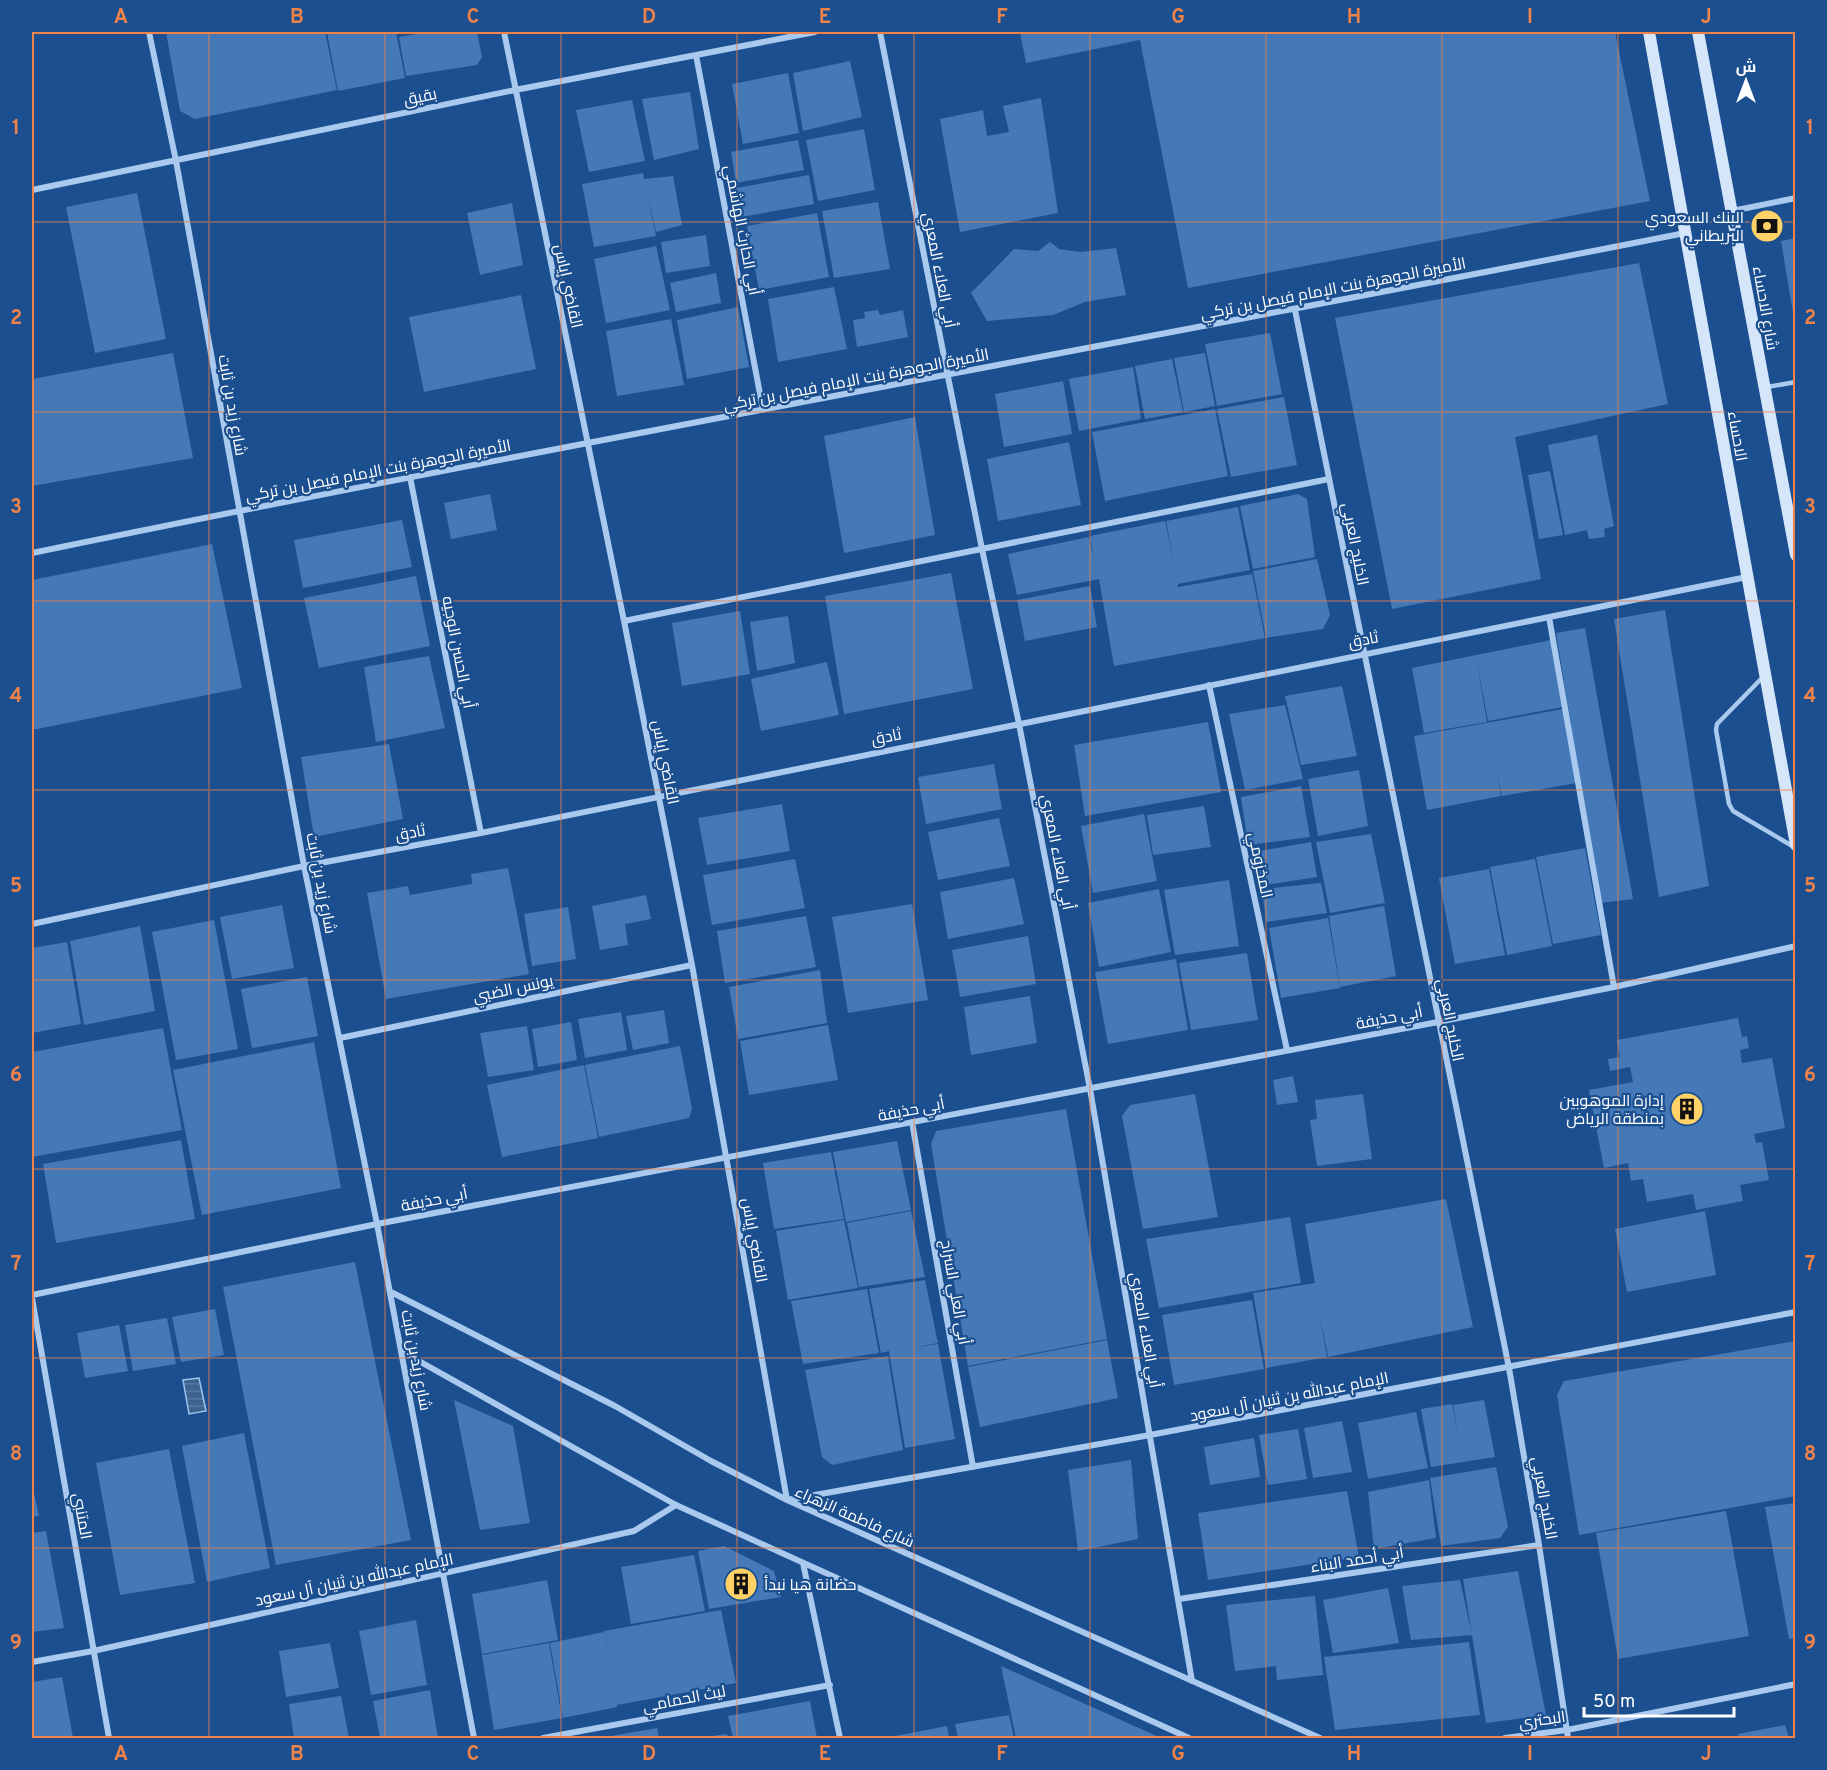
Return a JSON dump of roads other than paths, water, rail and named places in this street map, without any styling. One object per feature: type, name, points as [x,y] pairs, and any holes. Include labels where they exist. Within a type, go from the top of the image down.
[{"type":"main road","name":"الاحساء","points":[[1648,32],[1796,847]]},
{"type":"main road","name":"شارع الاحساء","points":[[1698,32],[1796,555]]},
{"type":"street","name":"شارع زيد بن ثابت","points":[[149,32],[176,161],[304,866],[391,1292],[474,1738]]},
{"type":"street","name":"القاضي إياس","points":[[504,32],[692,964],[787,1500]]},
{"type":"street","name":"بقيق","points":[[32,190],[515,90],[815,32]]},
{"type":"street","name":"أبي العلاء المعري","points":[[880,32],[1090,1089],[1192,1681]]},
{"type":"street","name":"أبي الحارث الهاشمي","points":[[696,55],[764,410]]},
{"type":"street","points":[[1732,211],[1796,198]]},
{"type":"street","name":"الأميرة الجوهرة بنت الإمام فيصل بن تركي","points":[[32,553],[238,510],[1295,310],[1685,233]]},
{"type":"street","name":"الخليج العربي","points":[[1295,310],[1509,1368],[1568,1738]]},
{"type":"street","name":"أبي الحسن الوجيه","points":[[410,477],[481,833]]},
{"type":"street","points":[[624,621],[1329,479]]},
{"type":"street","name":"ثادق","points":[[32,924],[304,866],[481,833],[659,795],[1747,577]]},
{"type":"street","points":[[1549,617],[1614,987]]},
{"type":"street","name":"المخزومي","points":[[1209,685],[1287,1050]]},
{"type":"street","name":"أبي حذيفة","points":[[32,1297],[377,1224],[1614,987],[1796,946]]},
{"type":"street","name":"يونس الضبي","points":[[340,1038],[692,964]]},
{"type":"street","name":"أبي العلي السراج","points":[[912,1122],[973,1467]]},
{"type":"street","name":"شارع فاطمة الزهراء","points":[[391,1292],[615,1406],[711,1461],[787,1500],[1320,1738]]},
{"type":"street","name":"المتنبي","points":[[32,1297],[109,1738]]},
{"type":"street","name":"الإمام عبدالله بن ثنيان آل سعود","points":[[787,1500],[1150,1435],[1796,1312]]},
{"type":"street","points":[[401,1351],[676,1505],[1189,1738]]},
{"type":"street","name":"الإمام عبدالله بن ثنيان آل سعود","points":[[32,1662],[93,1651],[634,1531],[676,1505]]},
{"type":"street","name":"أبي أحمد البناء","points":[[1179,1599],[1539,1545]]},
{"type":"street","points":[[803,1563],[840,1738]]},
{"type":"street","name":"البحتري","points":[[1505,1738],[1567,1730],[1796,1684]]},
{"type":"street","name":"ليث الحمامي","points":[[543,1738],[830,1685]]},
{"type":"lane","points":[[1764,388],[1796,382]]},
{"type":"lane","points":[[1765,675],[1717,724],[1716,730],[1729,804],[1733,811],[1796,847]]},
{"type":"water","points":[[199,1378],[206,1411],[189,1414],[183,1380]]},
{"type":"place","name":"البنك السعودي البريطاني","points":[[1767,226]]},
{"type":"place","name":"إدارة الموهوبين بمنطقة الرياض","points":[[1687,1109]]},
{"type":"place","name":"حضانة هيا نبدأ","points":[[741,1584]]}]
